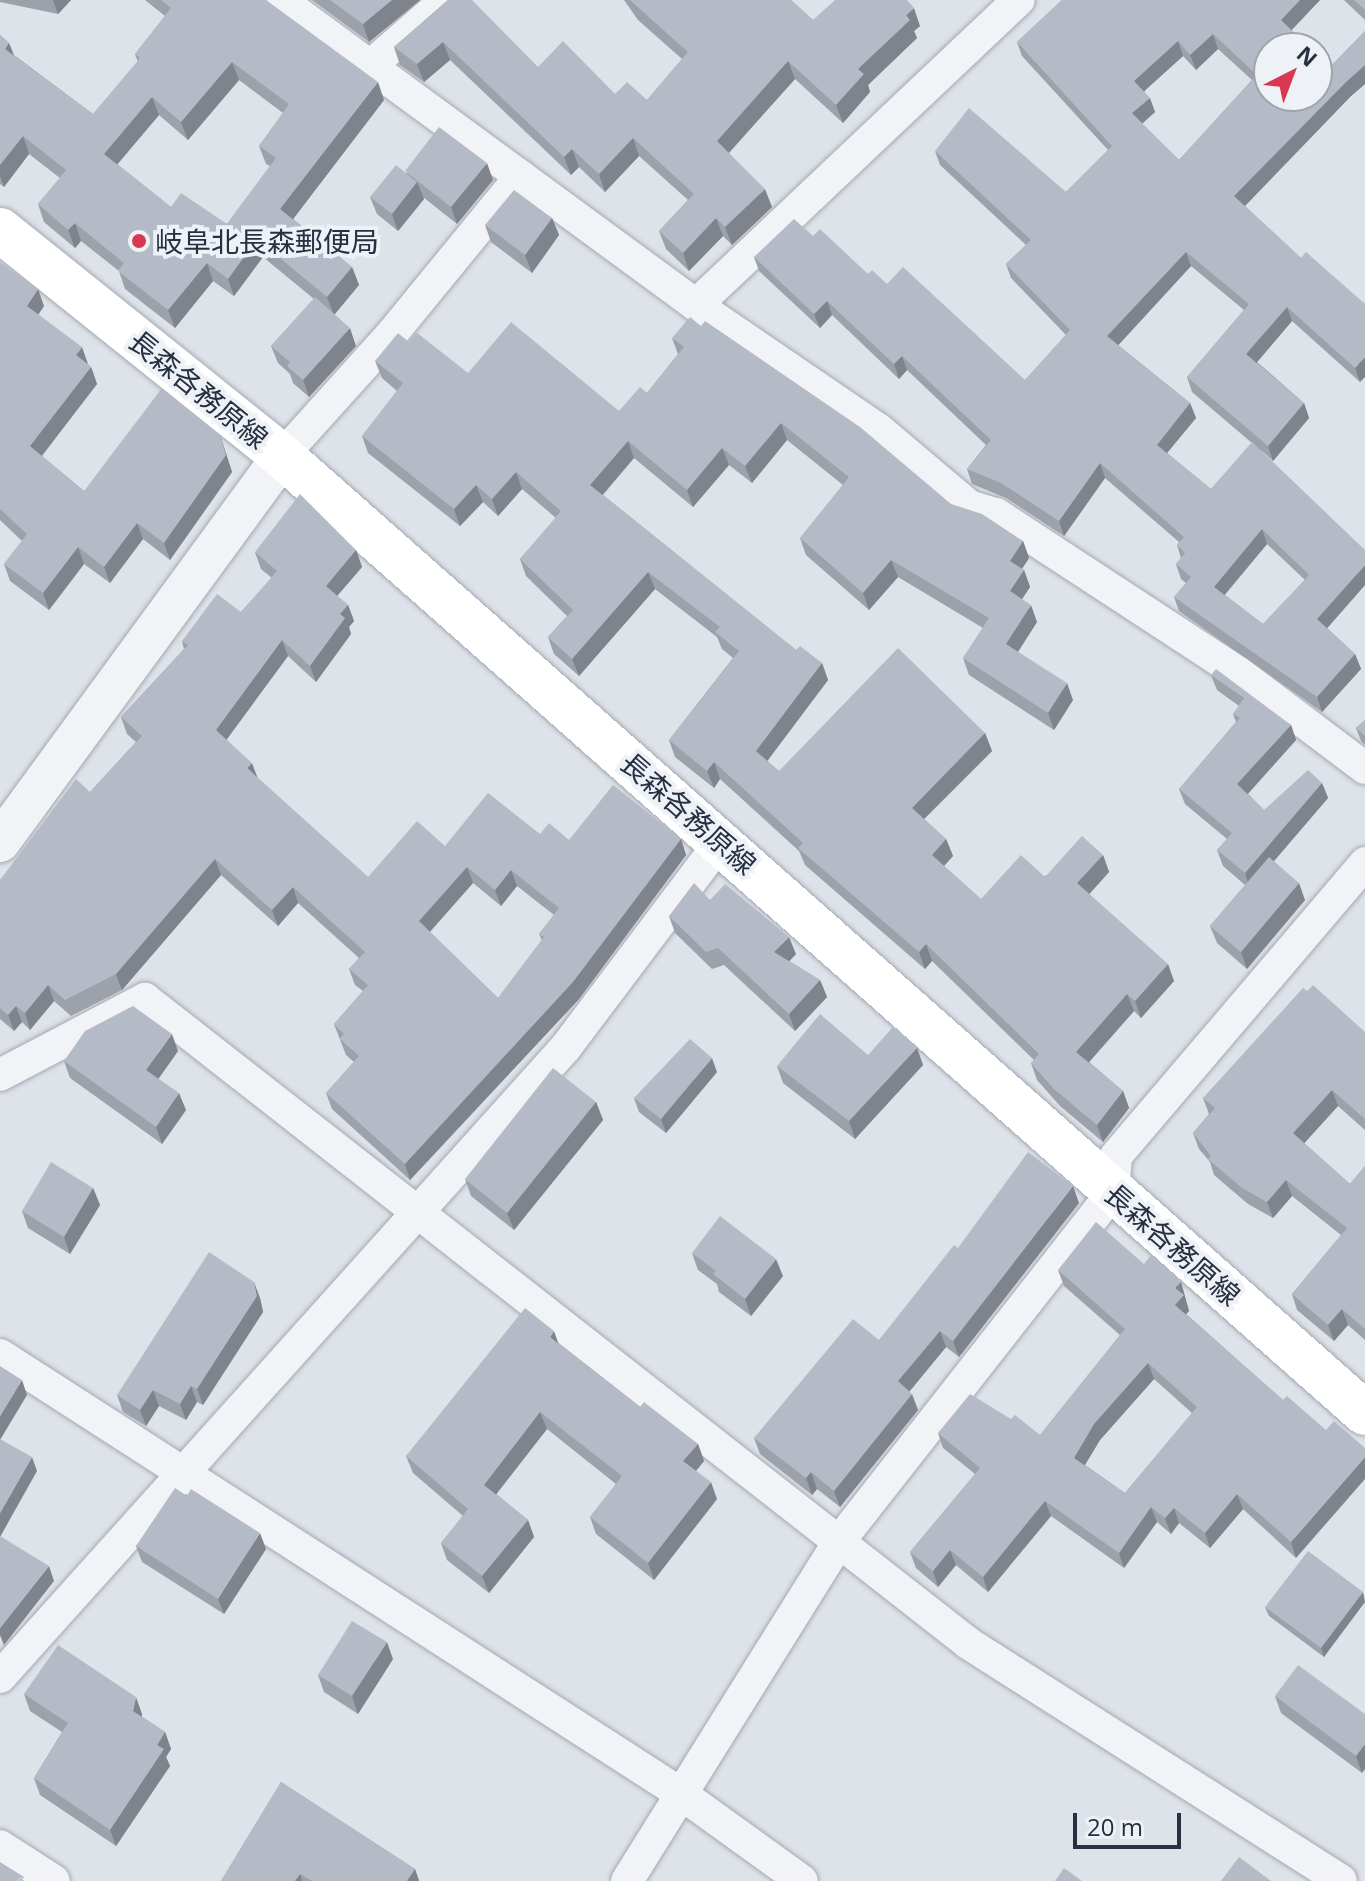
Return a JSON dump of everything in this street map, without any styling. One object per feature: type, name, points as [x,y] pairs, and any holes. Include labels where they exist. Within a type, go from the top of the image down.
[{"type":"main road","name":"長森各務原線","points":[[0,230],[282,456],[1365,1413]]},
{"type":"street","points":[[280,0],[696,305],[878,429],[969,506],[996,514],[1239,673],[1365,768]]},
{"type":"street","points":[[369,67],[446,0]]},
{"type":"street","points":[[696,305],[1019,0]]},
{"type":"street","points":[[0,842],[282,456],[391,335],[521,176]]},
{"type":"street","points":[[0,1677],[566,1047],[721,841]]},
{"type":"street","points":[[627,1881],[841,1539],[1113,1192],[1116,1156],[1365,863]]},
{"type":"street","points":[[0,1075],[145,999],[841,1539],[968,1643],[1341,1881]]},
{"type":"street","points":[[0,1355],[680,1793],[802,1881]]},
{"type":"street","points":[[0,1846],[54,1881]]},
{"type":"building","points":[[161,0],[266,0],[378,82],[280,209],[352,267],[327,297],[257,239],[228,279],[207,263],[168,310],[118,271],[124,263],[75,223],[68,230],[38,204],[66,170],[23,136],[0,165],[0,35],[9,43],[5,49],[93,114],[140,58],[135,54],[171,8]],"holes":[[[232,62],[289,104],[259,146],[276,158],[227,224],[181,193],[171,207],[104,154],[152,97],[181,122]]]},
{"type":"building","points":[[330,0],[392,0],[363,24]]},
{"type":"building","points":[[448,0],[472,0],[538,67],[563,41],[615,94],[627,82],[647,100],[688,52],[630,0],[791,0],[813,20],[835,0],[907,0],[914,8],[906,15],[910,20],[858,69],[864,74],[836,105],[788,61],[717,141],[765,189],[725,227],[716,218],[683,253],[659,231],[694,194],[633,138],[599,174],[572,149],[564,157],[443,42],[417,64],[394,47]]},
{"type":"building","points":[[1062,0],[1300,0],[1281,20],[1293,32],[1253,32],[1253,71],[1213,34],[1190,55],[1178,41],[1134,81],[1150,98],[1132,113],[1179,160],[1253,79],[1253,112],[1317,112],[1234,196],[1301,258],[1306,252],[1365,304],[1365,357],[1355,368],[1287,307],[1246,354],[1304,403],[1268,446],[1187,377],[1249,304],[1186,252],[1107,336],[1190,403],[1157,445],[1211,489],[1252,442],[1365,550],[1365,565],[1317,619],[1355,654],[1317,697],[1174,597],[1191,577],[1176,564],[1185,553],[1177,545],[1184,537],[1100,463],[1059,521],[1001,483],[967,469],[991,440],[902,356],[894,364],[827,301],[814,314],[754,257],[794,219],[813,236],[820,229],[868,274],[872,270],[887,284],[903,267],[1025,380],[1070,330],[1006,264],[1031,240],[935,151],[969,108],[1066,192],[1112,146],[1017,42]],"holes":[[[1262,529],[1309,575],[1263,624],[1214,587]]]},
{"type":"building","points":[[1354,0],[1365,0],[1365,10]]},
{"type":"building","points":[[1365,31],[1365,65],[1333,95],[1333,64]]},
{"type":"building","points":[[439,127],[487,163],[451,207],[405,171]]},
{"type":"building","points":[[396,165],[417,182],[392,214],[370,197]]},
{"type":"building","points":[[514,190],[552,218],[525,255],[485,225]]},
{"type":"building","points":[[0,262],[38,289],[27,306],[82,347],[76,355],[91,367],[30,446],[84,491],[162,388],[220,435],[226,455],[164,543],[137,523],[104,567],[78,547],[43,593],[4,564],[27,534],[0,509]]},
{"type":"building","points":[[315,297],[350,328],[303,380],[287,366],[290,362],[271,346]]},
{"type":"building","points":[[690,317],[701,326],[705,321],[860,427],[951,504],[982,514],[1023,541],[1010,561],[1024,570],[1010,591],[1031,605],[1006,644],[1067,683],[1048,713],[963,658],[989,618],[891,560],[863,593],[800,538],[849,477],[781,423],[745,466],[722,448],[687,490],[628,441],[590,485],[796,650],[800,646],[822,663],[756,751],[779,771],[898,648],[985,733],[912,808],[946,839],[932,855],[981,899],[1021,855],[1045,877],[1082,836],[1103,855],[1077,883],[1168,964],[1135,1001],[1127,994],[1076,1052],[1123,1091],[1097,1125],[1054,1089],[1031,1063],[1039,1054],[926,944],[919,952],[798,848],[803,843],[714,762],[707,771],[669,740],[739,651],[715,632],[720,627],[648,572],[572,659],[548,637],[573,610],[520,559],[561,511],[516,472],[492,499],[476,485],[454,509],[362,436],[403,383],[375,361],[398,333],[409,342],[416,332],[468,373],[511,322],[619,411],[640,387],[647,393],[684,347],[672,338]]},
{"type":"building","points":[[300,494],[356,550],[326,586],[348,605],[340,614],[345,618],[310,666],[282,640],[216,730],[252,763],[247,768],[368,877],[417,821],[445,846],[488,793],[540,834],[549,823],[569,840],[613,785],[681,839],[573,982],[405,1164],[326,1093],[359,1056],[340,1039],[344,1034],[334,1024],[368,985],[349,969],[365,952],[293,887],[272,910],[215,859],[116,974],[65,1000],[48,985],[25,1013],[16,1006],[8,1015],[0,1008],[0,880],[76,779],[90,792],[142,736],[121,717],[188,645],[182,641],[217,594],[241,612],[277,571],[255,552]],"holes":[[[467,867],[495,890],[511,870],[559,908],[539,934],[544,937],[498,998],[419,921]]]},
{"type":"building","points":[[1216,669],[1291,725],[1237,784],[1264,810],[1308,770],[1322,783],[1245,873],[1217,850],[1232,833],[1179,789],[1240,718],[1233,714],[1244,698],[1211,675]]},
{"type":"building","points":[[1365,720],[1365,736],[1356,728]]},
{"type":"building","points":[[1269,857],[1299,883],[1241,952],[1210,926]]},
{"type":"building","points":[[694,883],[710,900],[725,884],[789,937],[774,952],[820,980],[789,1014],[718,948],[706,952],[669,916]]},
{"type":"building","points":[[1313,985],[1365,1032],[1365,1119],[1332,1090],[1293,1133],[1350,1184],[1365,1166],[1365,1329],[1342,1309],[1328,1325],[1292,1294],[1347,1228],[1286,1180],[1267,1202],[1242,1188],[1208,1159],[1211,1156],[1193,1133],[1215,1108],[1203,1098],[1303,988],[1307,991]]},
{"type":"building","points":[[133,1006],[172,1034],[146,1070],[179,1093],[156,1127],[64,1061],[85,1031]]},
{"type":"building","points":[[820,1014],[868,1055],[893,1027],[917,1048],[849,1121],[777,1066]]},
{"type":"building","points":[[690,1039],[712,1058],[661,1119],[634,1098]]},
{"type":"building","points":[[553,1068],[596,1102],[507,1213],[465,1179]]},
{"type":"building","points":[[1028,1152],[1073,1186],[953,1341],[940,1331],[898,1381],[912,1394],[834,1491],[811,1472],[806,1478],[754,1438],[853,1319],[879,1340],[954,1245],[958,1248]]},
{"type":"building","points":[[51,1162],[93,1188],[64,1237],[22,1211]]},
{"type":"building","points":[[720,1216],[776,1259],[745,1299],[692,1253]]},
{"type":"building","points":[[1096,1222],[1144,1264],[1151,1255],[1181,1282],[1175,1288],[1184,1295],[1175,1305],[1283,1400],[1287,1396],[1326,1430],[1334,1421],[1365,1448],[1365,1457],[1291,1542],[1237,1494],[1205,1533],[1174,1508],[1165,1518],[1151,1507],[1119,1553],[1045,1501],[983,1577],[950,1550],[933,1571],[910,1552],[980,1468],[938,1433],[970,1394],[1011,1419],[1015,1415],[1040,1435],[1125,1329],[1058,1270]],"holes":[[[1148,1363],[1197,1407],[1125,1493],[1074,1458],[1094,1424]]]},
{"type":"building","points":[[209,1252],[254,1282],[257,1296],[197,1389],[191,1386],[180,1404],[153,1390],[140,1410],[117,1395]]},
{"type":"building","points":[[525,1308],[554,1331],[550,1337],[640,1407],[644,1402],[698,1444],[683,1461],[711,1482],[648,1563],[590,1517],[622,1476],[540,1412],[484,1485],[528,1520],[482,1576],[441,1543],[468,1509],[406,1456]]},
{"type":"building","points":[[0,1366],[22,1380],[0,1416]]},
{"type":"building","points":[[0,1439],[32,1457],[0,1513]]},
{"type":"building","points":[[175,1488],[187,1496],[191,1489],[260,1533],[218,1599],[136,1546]]},
{"type":"building","points":[[0,1536],[49,1566],[0,1628]]},
{"type":"building","points":[[1308,1551],[1363,1592],[1321,1648],[1265,1607]]},
{"type":"building","points":[[352,1621],[387,1642],[352,1696],[318,1675]]},
{"type":"building","points":[[58,1645],[136,1697],[133,1711],[165,1732],[157,1745],[164,1749],[110,1830],[34,1778],[68,1723],[24,1694]]},
{"type":"building","points":[[1298,1665],[1365,1714],[1365,1744],[1356,1756],[1275,1696]]},
{"type":"building","points":[[281,1782],[415,1869],[407,1881],[312,1881],[300,1874],[295,1881],[221,1881]]},
{"type":"building","points":[[1239,1857],[1271,1881],[1221,1881]]},
{"type":"building","points":[[0,1862],[24,1877],[23,1879],[0,1881]]},
{"type":"building","points":[[1064,1868],[1082,1881],[1055,1881]]},
{"type":"place","name":"岐阜北長森郵便局","points":[[139,241]]}]
